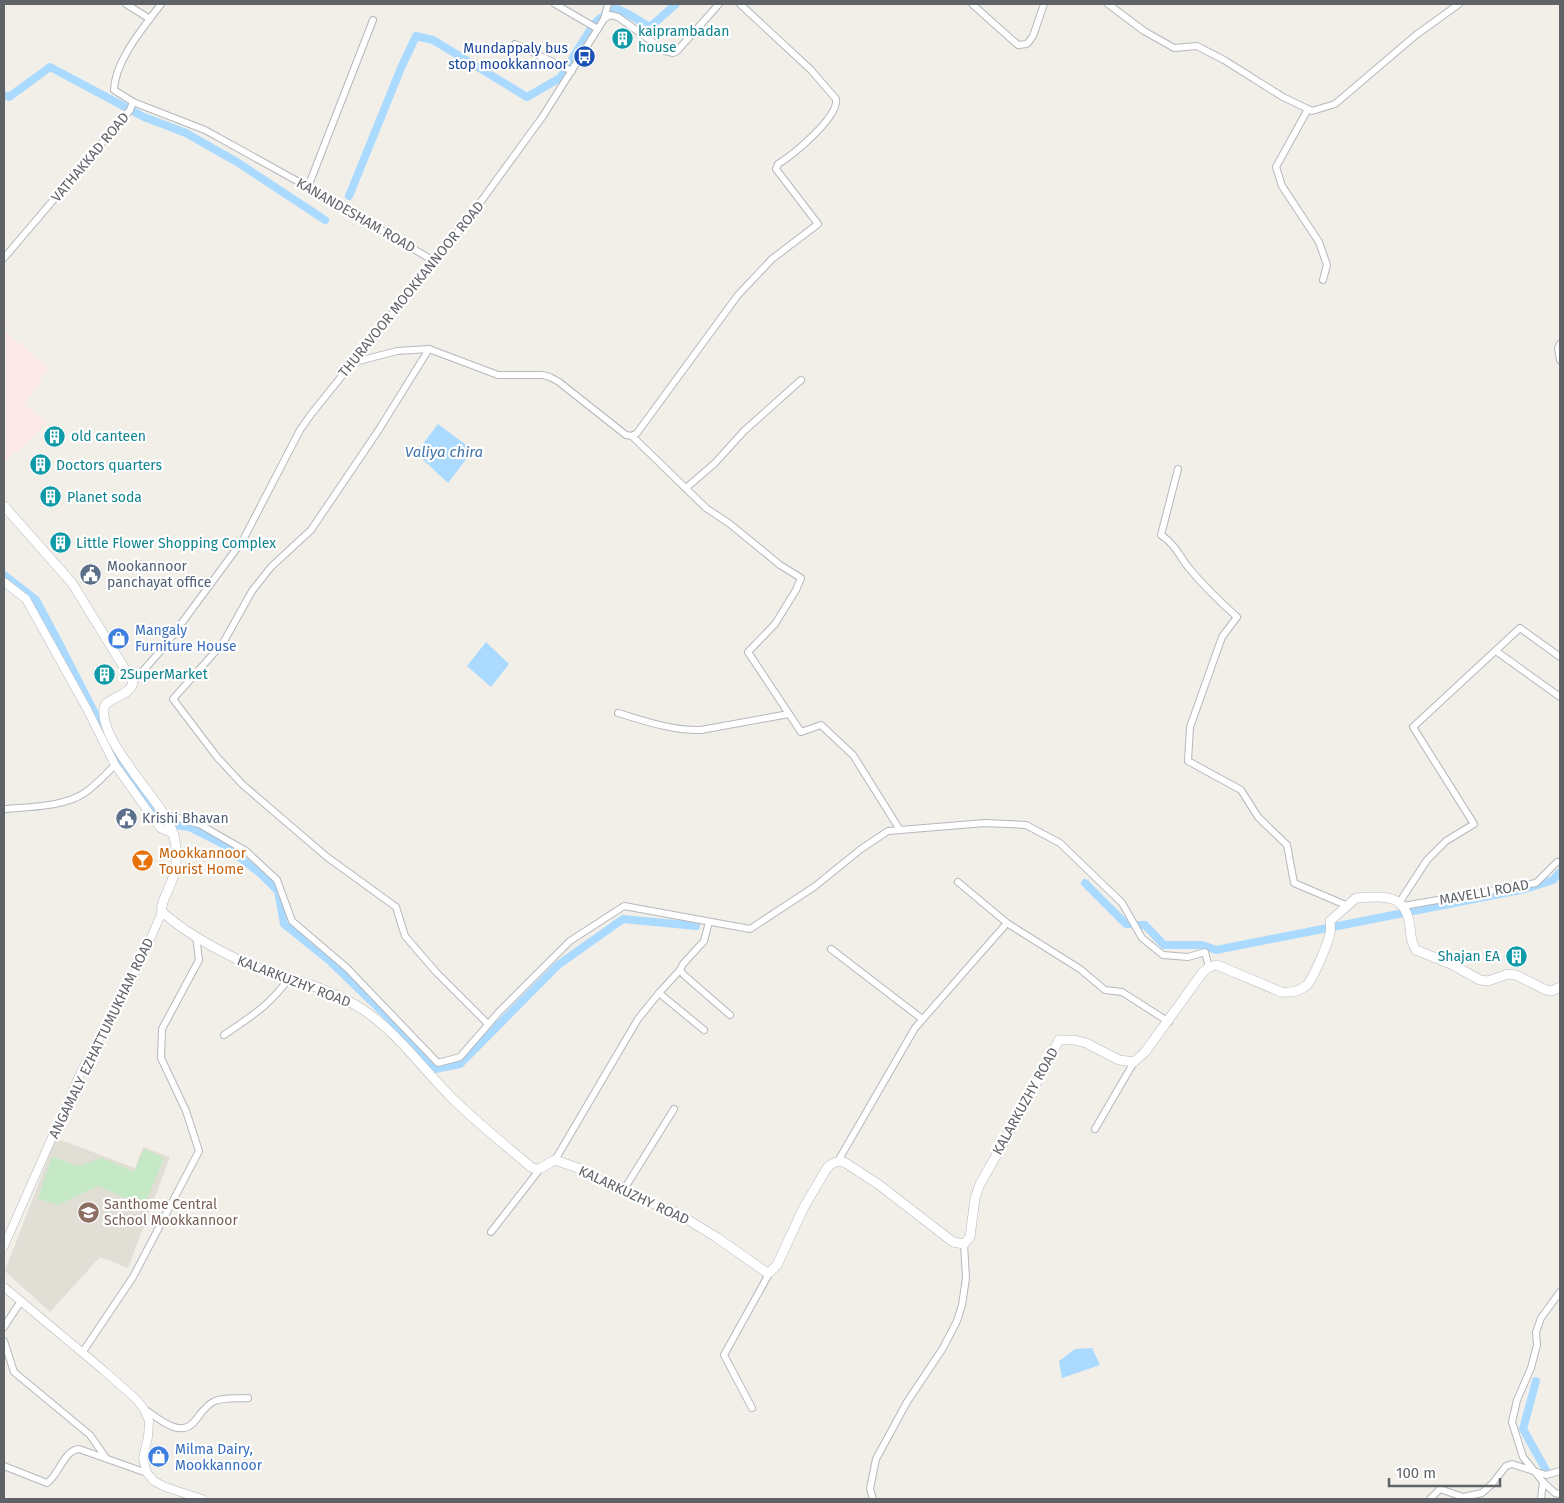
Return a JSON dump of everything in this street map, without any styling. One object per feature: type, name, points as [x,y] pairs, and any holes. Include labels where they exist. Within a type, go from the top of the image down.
[{"type":"main road","points":[[4,506],[72,583],[132,682],[129,690],[105,705],[106,727],[116,746],[164,814],[174,834],[177,850],[176,862],[172,881],[161,907],[162,912]]},
{"type":"main road","points":[[1134,1062],[1145,1052],[1169,1022],[1203,972],[1209,967],[1222,967],[1281,992],[1289,993],[1307,985],[1313,977],[1330,935],[1330,921],[1356,898],[1388,898],[1401,904],[1408,915],[1412,945],[1416,950],[1451,964],[1480,980],[1488,981],[1508,974],[1516,975],[1546,990],[1552,991],[1560,987]]},
{"type":"main road","name":"KALARKUZHY ROAD","points":[[162,912],[196,936],[237,959],[339,995],[363,1009],[382,1024],[452,1098],[531,1167],[540,1169]]},
{"type":"main road","name":"KALARKUZHY ROAD","points":[[964,1244],[970,1237],[975,1198],[980,1184],[1022,1112],[1058,1040],[1074,1040],[1086,1043],[1119,1060],[1134,1062]]},
{"type":"main road","points":[[540,1169],[555,1160]]},
{"type":"main road","name":"KALARKUZHY ROAD","points":[[555,1160],[578,1168],[607,1185],[677,1213],[716,1236],[762,1270],[770,1272]]},
{"type":"main road","points":[[770,1272],[776,1265],[804,1207],[828,1168],[832,1163],[838,1161],[844,1162],[878,1184],[953,1242],[964,1244]]},
{"type":"street","points":[[126,4],[150,19]]},
{"type":"street","name":"VATHAKKAD ROAD","points":[[4,258],[122,122],[133,105],[133,102],[116,93],[114,87],[119,69],[127,53],[161,4]]},
{"type":"street","points":[[555,4],[598,29]]},
{"type":"street","name":"THURAVOOR MOOKKANNOOR ROAD","points":[[132,682],[164,647],[243,540],[300,430],[466,222],[532,131],[604,19],[608,4]]},
{"type":"street","points":[[604,19],[610,15],[618,17],[665,52],[673,53],[677,51],[719,4]]},
{"type":"street","points":[[632,436],[637,433],[738,295],[772,259],[818,224],[776,169],[778,164],[811,137],[833,113],[836,99],[811,70],[740,4]]},
{"type":"street","points":[[972,4],[1018,45],[1022,45],[1027,44],[1033,36],[1044,4]]},
{"type":"street","points":[[1108,4],[1144,31],[1174,48],[1197,46],[1224,60],[1282,97],[1312,111],[1336,104],[1416,34],[1459,4]]},
{"type":"street","points":[[308,187],[373,20]]},
{"type":"street","points":[[515,44],[572,71]]},
{"type":"street","name":"KANANDESHAM ROAD","points":[[133,102],[205,130],[308,187],[434,261]]},
{"type":"street","points":[[1308,109],[1276,166],[1282,186],[1319,242],[1327,265],[1323,280]]},
{"type":"street","points":[[1560,344],[1558,348],[1560,360]]},
{"type":"street","points":[[429,349],[378,431],[311,530],[271,567],[252,592],[223,643],[173,699],[216,758],[243,785],[327,857],[396,907],[405,936],[436,972],[488,1024]]},
{"type":"street","points":[[354,362],[397,350],[429,349],[498,375],[544,375],[550,377],[626,435],[632,436],[706,508],[730,524],[780,565],[800,578],[796,590],[775,624],[748,652],[802,732],[822,725],[853,755],[900,830]]},
{"type":"street","points":[[686,488],[716,463],[744,431],[801,380]]},
{"type":"street","points":[[1178,469],[1161,535],[1170,540],[1186,564],[1208,590],[1237,617],[1222,637],[1190,727],[1188,761],[1241,790],[1258,817],[1287,845],[1294,883],[1348,906]]},
{"type":"street","points":[[4,582],[26,600],[87,709],[115,766],[160,828],[174,834]]},
{"type":"street","points":[[1401,904],[1427,860],[1446,841],[1474,824],[1413,726],[1520,628],[1560,657]]},
{"type":"street","points":[[1496,651],[1560,697]]},
{"type":"street","points":[[618,713],[659,725],[690,730],[701,730],[789,714]]},
{"type":"street","points":[[4,809],[46,806],[78,796],[91,788],[115,766]]},
{"type":"street","points":[[164,814],[199,824],[246,851],[277,880],[292,921],[347,968],[438,1063],[460,1057],[511,999],[570,941],[624,906],[750,929],[814,887],[868,844],[888,831],[985,822],[1026,825],[1060,843],[1098,878],[1122,902],[1142,938],[1156,949],[1163,954],[1188,957],[1205,952],[1209,967]]},
{"type":"street","name":"MAVELLI ROAD","points":[[1401,904],[1536,883],[1559,862]]},
{"type":"street","points":[[958,882],[1007,923],[1080,969],[1104,990],[1122,992],[1169,1022]]},
{"type":"street","name":"ANGAMALY EZHATTUMUKHAM ROAD","points":[[4,1246],[80,1074],[139,965],[162,912]]},
{"type":"street","points":[[555,1160],[638,1019],[658,993],[704,941],[709,922]]},
{"type":"street","points":[[838,1161],[915,1028],[1007,923]]},
{"type":"street","points":[[82,1352],[133,1277],[199,1151],[186,1111],[161,1058],[162,1028],[199,960],[196,936]]},
{"type":"street","points":[[830,949],[922,1019]]},
{"type":"street","points":[[680,970],[730,1015]]},
{"type":"street","points":[[224,1034],[261,1010],[290,977]]},
{"type":"street","points":[[658,993],[704,1030]]},
{"type":"street","points":[[1095,1129],[1134,1062]]},
{"type":"street","points":[[624,1191],[674,1109]]},
{"type":"street","points":[[491,1232],[540,1169]]},
{"type":"street","points":[[874,1499],[870,1490],[876,1459],[907,1402],[943,1348],[957,1321],[962,1305],[966,1278],[964,1244]]},
{"type":"street","points":[[752,1408],[724,1354],[770,1272]]},
{"type":"street","points":[[4,1287],[122,1386],[144,1409],[175,1428],[184,1429],[191,1426],[204,1409],[215,1401],[248,1398]]},
{"type":"street","points":[[1560,1292],[1542,1318],[1536,1332],[1537,1345],[1531,1368],[1517,1400],[1512,1422],[1522,1457],[1543,1482],[1555,1493],[1560,1494]]},
{"type":"street","points":[[4,1328],[21,1301]]},
{"type":"street","points":[[4,1341],[14,1372],[90,1435],[107,1459]]},
{"type":"street","points":[[144,1409],[149,1421],[148,1437],[143,1458],[147,1472],[154,1481],[165,1487],[202,1499]]},
{"type":"street","points":[[4,1466],[47,1482],[52,1479],[75,1449],[147,1472]]},
{"type":"street","points":[[1430,1499],[1440,1489],[1463,1497],[1482,1493],[1509,1465],[1546,1475],[1560,1470]]},
{"type":"street","points":[[1541,1499],[1543,1482]]},
{"type":"shaded area","points":[[4,330],[48,368],[25,405],[48,423],[4,463]]},
{"type":"shaded area","name":"Santhome Central School Mookkannoor","points":[[56,1138],[135,1168],[143,1147],[170,1157],[128,1268],[100,1257],[50,1312],[5,1271]]},
{"type":"green space","points":[[144,1149],[164,1158],[144,1206],[98,1186],[58,1205],[38,1199],[52,1156],[77,1166],[102,1158],[134,1172]]},
{"type":"water","name":"Valiya chira","points":[[438,424],[473,450],[448,483],[416,453]]},
{"type":"water","points":[[486,642],[509,664],[491,687],[467,666]]},
{"type":"water","points":[[1092,1348],[1100,1365],[1062,1378],[1059,1361],[1075,1349]]},
{"type":"waterway","points":[[349,196],[416,36],[433,40],[527,97],[560,78],[594,24],[615,8],[650,27],[676,4]]},
{"type":"waterway","points":[[4,95],[9,97],[50,67],[144,117],[186,133],[237,162],[325,220]]},
{"type":"waterway","points":[[4,575],[36,600],[106,735]]},
{"type":"waterway","points":[[113,747],[122,766],[162,822],[169,824]]},
{"type":"waterway","points":[[170,824],[189,827],[221,843],[260,873],[278,891],[284,924],[331,962],[391,1020],[435,1069],[460,1064],[558,965],[623,919],[696,926]]},
{"type":"waterway","points":[[1139,925],[1145,925],[1164,945],[1202,945],[1216,950],[1525,889],[1553,880],[1560,872]]},
{"type":"waterway","points":[[1085,883],[1126,924],[1130,924]]},
{"type":"waterway","points":[[1536,1381],[1523,1429],[1547,1472]]},
{"type":"place","name":"kaiprambadan house","points":[[622,39]]},
{"type":"place","name":"Mundappaly bus stop mookkannoor","points":[[584,56]]},
{"type":"place","name":"old canteen","points":[[55,436]]},
{"type":"place","name":"Doctors quarters","points":[[40,465]]},
{"type":"place","name":"Planet soda","points":[[51,497]]},
{"type":"place","name":"Little Flower Shopping Complex","points":[[60,543]]},
{"type":"place","name":"Mookannoor panchayat office","points":[[91,574]]},
{"type":"place","name":"Mangaly Furniture House","points":[[119,638]]},
{"type":"place","name":"2SuperMarket","points":[[104,674]]},
{"type":"place","name":"Krishi Bhavan","points":[[126,818]]},
{"type":"place","name":"Mookkannoor Tourist Home","points":[[143,861]]},
{"type":"place","name":"Shajan EA","points":[[1516,956]]},
{"type":"place","name":"Santhome Central School Mookkannoor","points":[[88,1212]]},
{"type":"place","name":"Milma Dairy, Mookkannoor","points":[[159,1457]]}]
